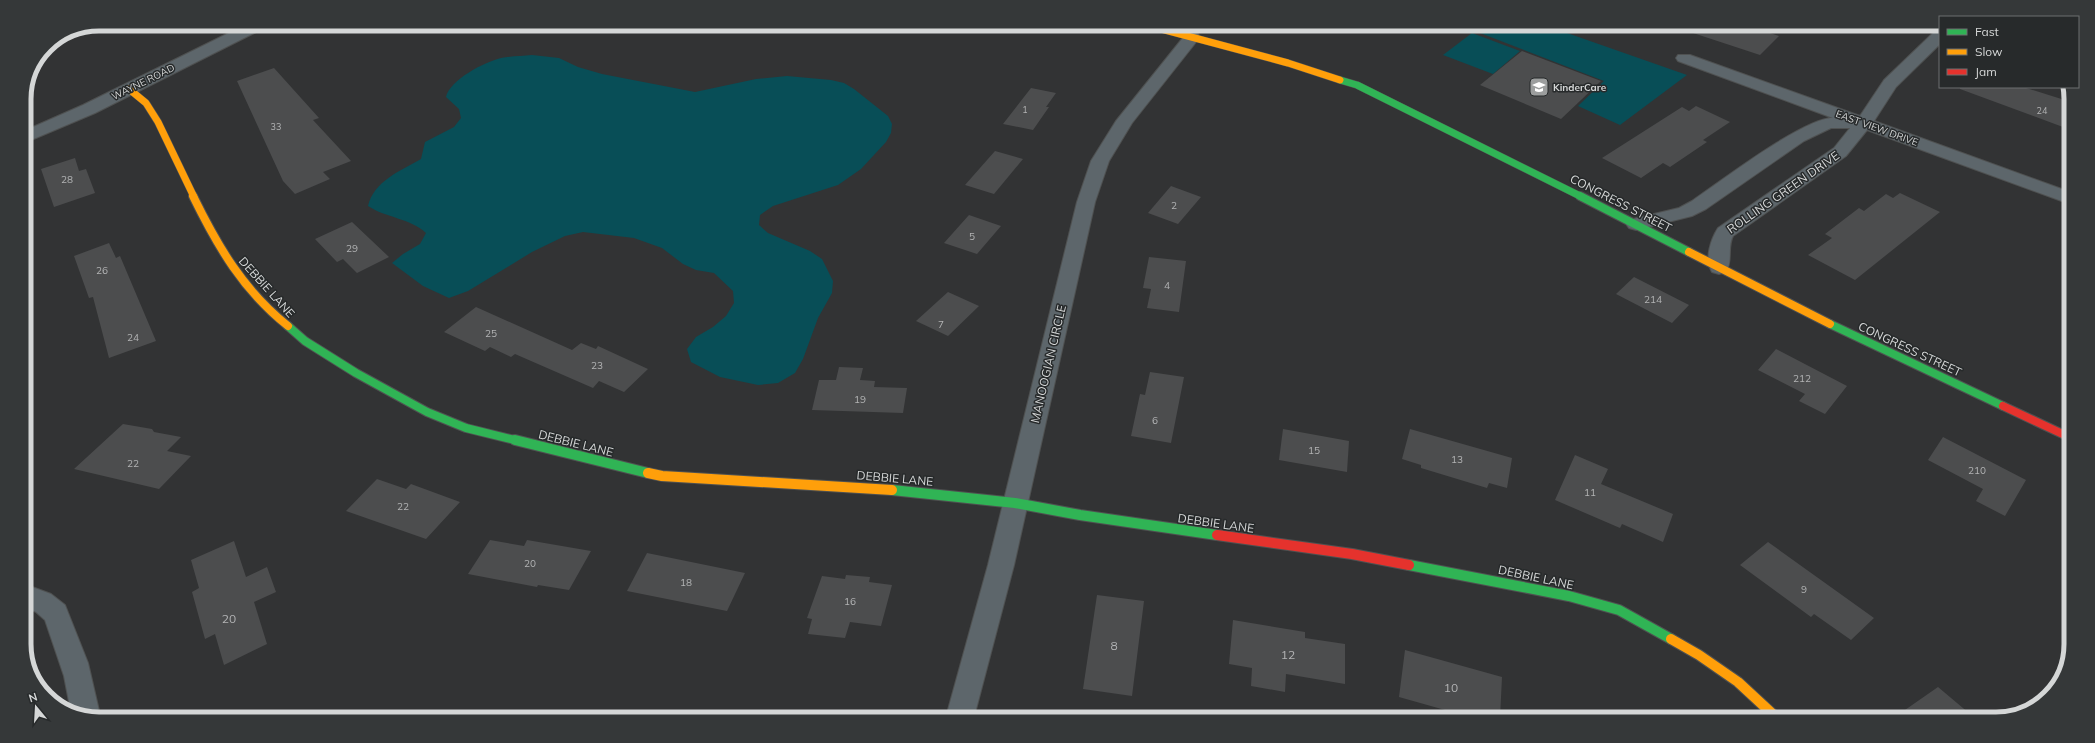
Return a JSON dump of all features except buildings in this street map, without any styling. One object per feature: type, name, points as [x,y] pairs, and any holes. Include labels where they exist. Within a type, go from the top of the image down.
[{"type":"street","name":"WAYNE ROAD","points":[[31,135],[129,89],[246,31]]},
{"type":"street","name":"CONGRESS STREET","points":[[1169,31],[1288,62],[1357,85],[1636,224],[1846,332],[2064,435]]},
{"type":"street","name":"ROLLING GREEN DRIVE","points":[[1719,267],[1720,241],[1725,232],[1834,157],[1848,145],[1890,84],[1939,36]]},
{"type":"street","name":"MANOOGIAN CIRCLE","points":[[961,712],[1016,503],[1086,202],[1100,161],[1126,121],[1192,37]]},
{"type":"street","name":"EAST VIEW DRIVE","points":[[1684,58],[2064,196]]},
{"type":"street","name":"DEBBIE LANE","points":[[129,89],[146,103],[158,122],[202,214],[229,263],[266,308],[305,341],[427,412],[466,428],[662,476],[916,491],[1016,503],[1087,516],[1352,554],[1569,596],[1607,606],[1632,617],[1699,655],[1738,682],[1770,712]]},
{"type":"street","points":[[1636,224],[1685,212],[1699,205],[1782,146],[1828,123],[1864,123]]},
{"type":"street","points":[[31,598],[52,608],[56,613],[74,659],[85,699],[86,711]]},
{"type":"shaded area","points":[[1475,31],[1561,31],[1687,75],[1620,125],[1578,106],[1604,81]]},
{"type":"shaded area","points":[[1472,33],[1520,51],[1493,74],[1443,55]]},
{"type":"shaded area","points":[[532,55],[559,58],[578,67],[602,74],[695,92],[756,79],[787,76],[831,80],[844,83],[854,89],[888,116],[892,124],[891,133],[886,142],[861,169],[838,185],[773,206],[760,215],[759,225],[768,233],[810,251],[822,259],[833,281],[832,293],[818,318],[803,359],[795,373],[778,383],[758,385],[720,377],[691,362],[687,349],[696,337],[713,327],[726,316],[734,303],[733,291],[714,273],[696,270],[683,264],[662,248],[634,238],[583,232],[565,236],[532,252],[468,291],[449,298],[423,286],[392,263],[403,254],[420,244],[426,233],[413,224],[382,213],[368,206],[371,197],[382,183],[421,159],[425,142],[454,127],[461,118],[459,109],[446,97],[454,84],[477,68],[494,60],[505,57]]},
{"type":"traffic: fast","points":[[1340,80],[1357,85],[1512,161],[1689,252]]},
{"type":"traffic: fast","points":[[1830,324],[2003,406]]},
{"type":"traffic: fast","points":[[288,326],[305,341],[356,373],[427,412],[466,428],[648,473]]},
{"type":"traffic: fast","points":[[892,490],[1015,503],[1080,515],[1217,535]]},
{"type":"traffic: fast","points":[[1409,565],[1569,596],[1619,610],[1671,639]]},
{"type":"traffic: slow","points":[[1169,31],[1288,63],[1340,80]]},
{"type":"traffic: slow","points":[[129,89],[146,103],[158,122],[202,214],[229,263],[266,308],[288,326]]},
{"type":"traffic: slow","points":[[1689,252],[1830,324]]},
{"type":"traffic: slow","points":[[648,473],[662,476],[892,490]]},
{"type":"traffic: slow","points":[[1671,639],[1699,655],[1738,682],[1770,712]]},
{"type":"traffic: jam","points":[[2003,406],[2064,435]]},
{"type":"traffic: jam","points":[[1217,535],[1352,554],[1409,565]]},
{"type":"place","name":"KinderCare","points":[[1539,87]]}]
